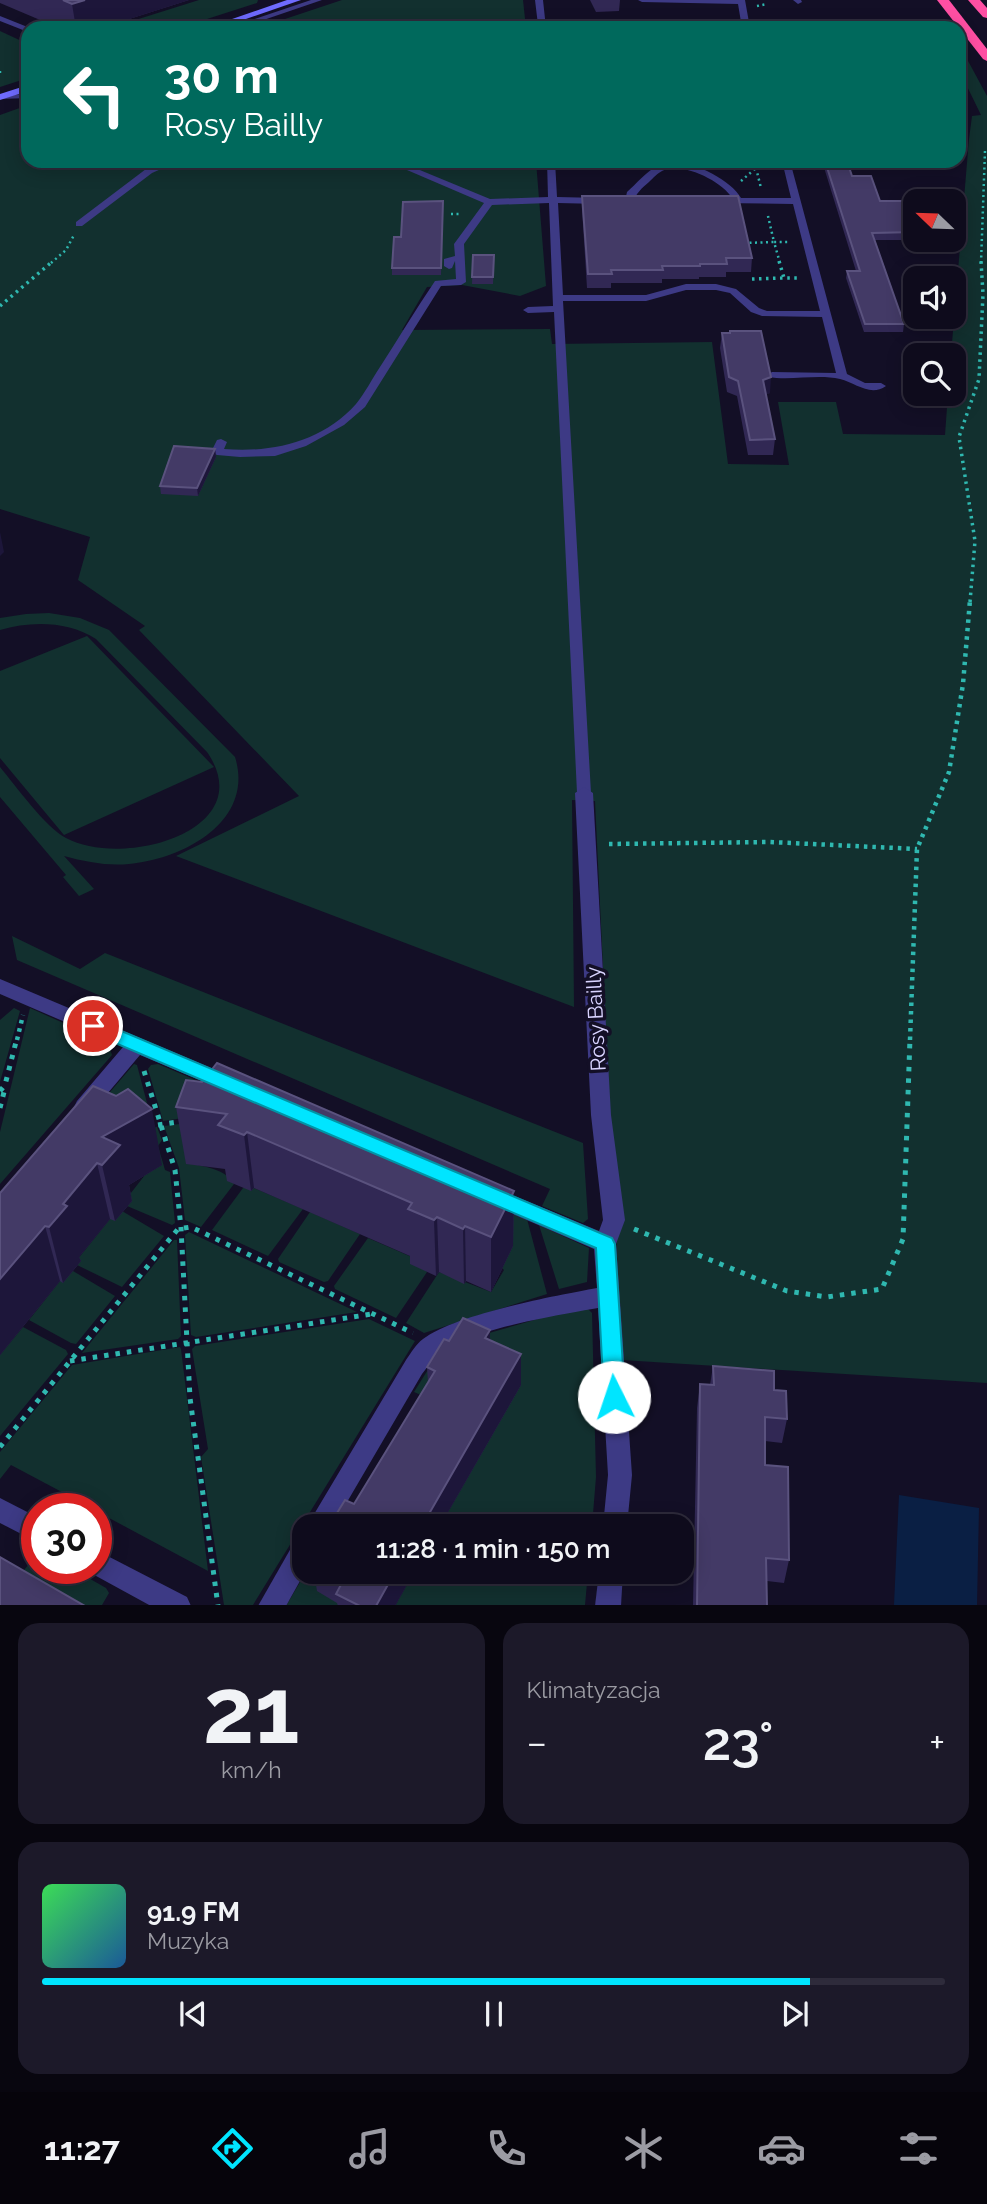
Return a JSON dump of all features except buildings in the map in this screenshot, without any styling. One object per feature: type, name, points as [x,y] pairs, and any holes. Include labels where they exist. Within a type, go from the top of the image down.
[{"type":"highway","points":[[943,0],[959,21]]},
{"type":"highway","points":[[974,0],[987,15]]},
{"type":"highway","points":[[966,30],[987,57]]},
{"type":"street","points":[[232,21],[296,0]]},
{"type":"street","points":[[1,97],[21,90]]},
{"type":"street","name":"Rosy Bailly","points":[[584,793],[601,1115],[614,1220],[605,1244],[620,1475],[616,1514]]},
{"type":"street","points":[[0,986],[248,1092]]},
{"type":"street","points":[[74,1119],[137,1045]]},
{"type":"street","points":[[477,1189],[605,1244]]},
{"type":"street","points":[[326,1514],[414,1367],[432,1345],[455,1334],[576,1301],[608,1296]]},
{"type":"street","points":[[0,1510],[21,1521]]},
{"type":"street","points":[[112,1570],[177,1605]]},
{"type":"street","points":[[271,1605],[292,1570]]},
{"type":"street","points":[[608,1605],[610,1584]]},
{"type":"lane","points":[[254,21],[318,0]]},
{"type":"lane","points":[[540,0],[541,21]]},
{"type":"lane","points":[[642,0],[741,1],[745,21]]},
{"type":"lane","points":[[0,18],[21,27]]},
{"type":"lane","points":[[1,97],[21,96]]},
{"type":"lane","points":[[79,224],[149,171],[157,168]]},
{"type":"lane","points":[[407,168],[489,202],[643,201]]},
{"type":"lane","points":[[552,168],[584,793]]},
{"type":"lane","points":[[630,201],[630,194],[660,168]]},
{"type":"lane","points":[[692,168],[730,189],[736,194],[737,201]]},
{"type":"lane","points":[[788,168],[842,376]]},
{"type":"lane","points":[[710,201],[798,201]]},
{"type":"lane","points":[[221,442],[217,452],[264,454],[325,434],[345,421],[360,405],[438,282],[460,282],[459,244],[489,202]]},
{"type":"lane","points":[[449,267],[449,258],[460,258]]},
{"type":"lane","points":[[528,310],[558,303],[646,298],[686,287],[716,287],[733,292],[755,310],[766,314],[826,314]]},
{"type":"lane","points":[[772,375],[842,376],[863,386],[881,386]]},
{"type":"path","points":[[0,71],[0,76]]},
{"type":"path","points":[[614,1220],[787,1291],[827,1297],[882,1289],[903,1239],[917,849],[948,772],[963,684],[975,541],[959,437],[979,379],[984,294],[980,245],[985,151]]},
{"type":"path","points":[[730,189],[756,168]]},
{"type":"path","points":[[0,306],[66,250],[79,224]]},
{"type":"path","points":[[783,278],[774,242],[808,242]]},
{"type":"path","points":[[752,279],[817,278]]},
{"type":"path","points":[[587,845],[770,842],[917,849]]},
{"type":"path","points":[[0,1108],[27,998]]},
{"type":"path","points":[[137,1045],[159,1125],[175,1170],[194,1438],[218,1605]]},
{"type":"path","points":[[0,1091],[5,1085]]},
{"type":"path","points":[[146,1127],[186,1121]]},
{"type":"path","points":[[0,1447],[181,1228],[191,1227],[416,1335]]},
{"type":"path","points":[[70,1361],[373,1314]]},
{"type":"green space","points":[[199,0],[258,0],[257,3],[201,21],[132,21]]},
{"type":"green space","points":[[342,0],[523,0],[525,21],[279,21]]},
{"type":"green space","points":[[0,31],[21,41],[21,80],[0,87]]},
{"type":"green space","points":[[966,59],[987,96],[987,1383],[622,1360],[595,801],[572,800],[574,1007],[176,856],[299,796],[139,630],[145,626],[78,580],[90,537],[0,509],[0,115],[21,108],[21,168],[537,168],[546,286],[520,296],[462,285],[427,287],[402,330],[550,329],[552,344],[712,342],[728,464],[789,465],[778,402],[836,402],[843,434],[945,435],[947,406],[966,406],[966,343],[952,343],[953,329],[966,329],[966,266],[958,266],[960,252],[966,252],[965,189],[972,116],[981,115],[966,84]]},
{"type":"green space","points":[[49,613],[80,618],[109,630],[235,757],[238,780],[235,800],[225,818],[210,833],[172,854],[129,864],[96,863],[64,856],[94,889],[79,896],[63,877],[66,875],[0,797],[0,767],[40,816],[58,833],[91,846],[120,849],[150,845],[179,836],[201,822],[216,803],[219,779],[207,752],[96,639],[74,629],[49,624],[0,630],[0,618]]},
{"type":"green space","points":[[87,636],[214,767],[64,835],[0,758],[0,671]]},
{"type":"green space","points":[[12,936],[80,969],[105,953],[583,1143],[588,1219],[583,1223],[542,1206],[550,1189],[17,960]]},
{"type":"green space","points":[[14,1008],[20,1011],[0,1082],[0,1020]]},
{"type":"green space","points":[[30,1008],[108,1043],[112,1055],[0,1184],[0,1132]]},
{"type":"green space","points":[[134,1064],[137,1065],[152,1122],[75,1133]]},
{"type":"green space","points":[[158,1064],[259,1107],[163,1121],[148,1069],[151,1065]]},
{"type":"green space","points":[[258,1114],[187,1163],[220,1172],[234,1184],[201,1227],[185,1220],[179,1168],[164,1126]]},
{"type":"green space","points":[[157,1127],[162,1140],[158,1146],[165,1170],[170,1172],[175,1223],[172,1225],[127,1206],[127,1198],[145,1175],[162,1165],[69,1140]]},
{"type":"green space","points":[[243,1188],[254,1188],[303,1209],[268,1256],[212,1230]]},
{"type":"green space","points":[[503,1210],[527,1219],[547,1294],[424,1333],[406,1323],[439,1272],[491,1292],[504,1270],[501,1267]]},
{"type":"green space","points":[[122,1211],[164,1236],[122,1287],[77,1265],[77,1260],[110,1219]]},
{"type":"green space","points":[[310,1212],[360,1234],[328,1281],[324,1282],[279,1262],[278,1259]]},
{"type":"green space","points":[[539,1225],[589,1248],[587,1282],[559,1289]]},
{"type":"green space","points":[[189,1232],[357,1312],[196,1337],[191,1335],[185,1235]]},
{"type":"green space","points":[[368,1238],[414,1258],[427,1272],[396,1318],[335,1289],[334,1286]]},
{"type":"green space","points":[[174,1240],[177,1240],[181,1336],[178,1339],[82,1353]]},
{"type":"green space","points":[[73,1271],[115,1296],[76,1344],[29,1320],[60,1281]]},
{"type":"green space","points":[[576,1308],[588,1309],[592,1313],[596,1477],[593,1514],[447,1514],[520,1385],[428,1398],[414,1392],[439,1352],[458,1342]]},
{"type":"green space","points":[[369,1319],[415,1341],[309,1514],[292,1514],[292,1541],[253,1605],[224,1605],[201,1457],[208,1449],[192,1349],[195,1346]]},
{"type":"green space","points":[[23,1327],[66,1350],[68,1354],[0,1436],[0,1355]]},
{"type":"green space","points":[[180,1347],[208,1571],[112,1520],[112,1493],[64,1493],[11,1465],[0,1479],[0,1452],[72,1365]]},
{"type":"green space","points":[[21,1574],[21,1584],[99,1584],[109,1593],[102,1605],[5,1605],[0,1600]]},
{"type":"green space","points":[[299,1584],[334,1584],[343,1605],[287,1605]]},
{"type":"green space","points":[[407,1584],[587,1584],[585,1605],[396,1605]]},
{"type":"water","points":[[899,1495],[979,1508],[977,1605],[894,1605]]},
{"type":"route","points":[[93,1026],[605,1244],[614,1397]]}]
